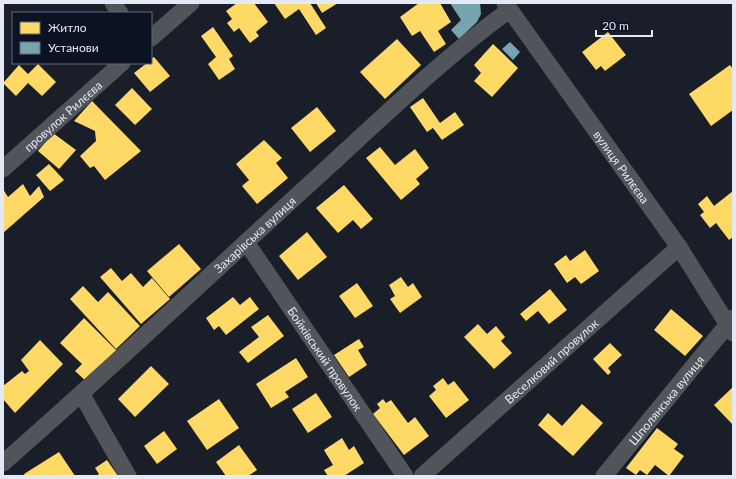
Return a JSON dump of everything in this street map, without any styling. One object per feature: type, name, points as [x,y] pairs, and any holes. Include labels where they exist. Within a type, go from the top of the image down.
[{"type":"street","points":[[113,3],[119,12]]},
{"type":"street","points":[[152,37],[191,3]]},
{"type":"street","name":"Захарівська вулиця","points":[[3,463],[82,394],[415,88],[489,25],[507,6]]},
{"type":"street","name":"вулиця Рилєєва","points":[[507,6],[679,247],[732,326]]},
{"type":"street","name":"провулок Рилєєва","points":[[3,169],[121,64]]},
{"type":"street","name":"Бойківський провулок","points":[[246,242],[405,476]]},
{"type":"street","name":"Веселковий провулок","points":[[422,476],[679,247]]},
{"type":"street","name":"Шполянська вулиця","points":[[604,476],[732,326]]},
{"type":"street","points":[[82,394],[128,476]]},
{"type":"building: Житло","points":[[237,3],[254,3],[268,22],[256,32],[259,36],[250,43],[239,28],[234,32],[227,23],[232,19],[226,11]]},
{"type":"building: Житло","points":[[274,3],[310,3],[326,28],[316,35],[299,9],[285,19]]},
{"type":"building: Житло","points":[[316,3],[338,3],[322,13]]},
{"type":"building: Житло","points":[[419,3],[440,3],[451,22],[438,31],[446,44],[434,52],[420,31],[412,36],[400,17]]},
{"type":"building: Житло","points":[[213,27],[233,56],[229,59],[235,69],[219,80],[208,64],[216,57],[201,36]]},
{"type":"building: Житло","points":[[608,32],[626,55],[605,71],[601,66],[596,70],[582,52]]},
{"type":"building: Житло","points":[[397,39],[421,65],[385,99],[360,72]]},
{"type":"building: Житло","points":[[493,44],[518,68],[492,97],[474,81],[481,73],[474,65]]},
{"type":"building: Житло","points":[[154,57],[170,76],[150,92],[134,73],[146,64],[152,64],[152,58]]},
{"type":"building: Житло","points":[[38,64],[56,82],[42,96],[28,83],[16,96],[3,83],[19,65],[28,74]]},
{"type":"building: Житло","points":[[730,65],[733,69],[733,110],[711,126],[689,94]]},
{"type":"building: Житло","points":[[132,88],[152,109],[135,125],[115,105]]},
{"type":"building: Житло","points":[[423,98],[440,123],[455,112],[464,125],[442,140],[433,128],[427,132],[410,107]]},
{"type":"building: Житло","points":[[92,101],[141,151],[105,180],[94,166],[90,168],[80,156],[96,141],[95,131],[74,121]]},
{"type":"building: Житло","points":[[317,107],[336,131],[310,152],[291,128]]},
{"type":"building: Житло","points":[[53,133],[76,150],[59,169],[38,151]]},
{"type":"building: Житло","points":[[264,140],[282,158],[276,163],[288,178],[257,204],[242,186],[249,180],[236,164]]},
{"type":"building: Житло","points":[[380,147],[395,165],[415,149],[429,168],[416,179],[420,184],[401,200],[366,158]]},
{"type":"building: Житло","points":[[49,164],[64,180],[50,191],[36,175]]},
{"type":"building: Житло","points":[[23,184],[30,196],[39,186],[44,197],[3,233],[3,189],[8,197]]},
{"type":"building: Житло","points":[[344,185],[373,219],[361,229],[353,220],[338,233],[316,208]]},
{"type":"building: Житло","points":[[733,191],[733,237],[729,240],[716,223],[710,228],[700,215],[704,212],[698,204],[707,196],[714,206]]},
{"type":"building: Житло","points":[[307,232],[327,257],[298,280],[279,256]]},
{"type":"building: Житло","points":[[179,244],[201,269],[169,297],[147,271]]},
{"type":"building: Житло","points":[[585,250],[599,271],[581,284],[575,277],[567,283],[554,264],[566,255],[570,261]]},
{"type":"building: Житло","points":[[111,268],[122,281],[131,273],[143,287],[152,278],[170,299],[141,324],[100,277]]},
{"type":"building: Житло","points":[[401,277],[408,287],[413,283],[422,297],[400,313],[390,299],[395,296],[389,285]]},
{"type":"building: Житло","points":[[357,283],[373,306],[355,318],[339,296]]},
{"type":"building: Житло","points":[[83,286],[98,302],[108,292],[140,326],[116,349],[70,299]]},
{"type":"building: Житло","points":[[550,289],[567,310],[549,324],[538,311],[526,321],[520,314]]},
{"type":"building: Житло","points":[[233,297],[240,305],[250,297],[259,309],[226,335],[219,326],[214,330],[206,318]]},
{"type":"building: Житло","points":[[671,309],[703,336],[685,356],[654,330]]},
{"type":"building: Житло","points":[[268,315],[284,336],[248,363],[239,352],[259,337],[251,327]]},
{"type":"building: Житло","points":[[84,318],[117,351],[88,383],[75,371],[82,364],[60,343]]},
{"type":"building: Житло","points":[[478,324],[487,334],[496,326],[505,337],[501,341],[512,353],[494,369],[464,337]]},
{"type":"building: Житло","points":[[359,339],[364,347],[358,350],[367,365],[349,377],[334,355]]},
{"type":"building: Житло","points":[[40,340],[63,364],[15,413],[3,399],[3,386],[22,371],[25,374],[29,371],[21,360]]},
{"type":"building: Житло","points":[[610,343],[622,355],[608,368],[611,372],[608,375],[593,359]]},
{"type":"building: Житло","points":[[296,358],[308,377],[285,392],[289,397],[271,408],[256,384]]},
{"type":"building: Житло","points":[[151,366],[169,384],[135,417],[118,399]]},
{"type":"building: Житло","points":[[443,378],[448,385],[454,381],[469,400],[446,418],[429,396],[436,390],[433,386]]},
{"type":"building: Житло","points":[[733,387],[733,425],[714,405]]},
{"type":"building: Житло","points":[[316,393],[332,417],[308,433],[292,409]]},
{"type":"building: Житло","points":[[219,399],[239,428],[207,450],[187,421]]},
{"type":"building: Житло","points":[[383,399],[386,403],[391,400],[408,423],[415,417],[429,436],[404,455],[373,414],[380,408],[377,404]]},
{"type":"building: Житло","points":[[582,404],[603,423],[573,456],[538,425],[548,413],[562,426]]},
{"type":"building: Житло","points":[[657,428],[678,444],[674,449],[684,456],[669,476],[655,465],[647,475],[640,470],[636,475],[626,468]]},
{"type":"building: Житло","points":[[164,431],[177,449],[157,464],[144,446]]},
{"type":"building: Житло","points":[[342,438],[349,450],[354,446],[364,463],[344,476],[328,476],[324,470],[333,465],[324,450]]},
{"type":"building: Житло","points":[[239,445],[257,470],[248,476],[226,476],[216,462]]},
{"type":"building: Житло","points":[[59,452],[75,476],[25,476],[24,474]]},
{"type":"building: Житло","points":[[107,460],[118,476],[96,476],[99,474],[95,468]]},
{"type":"building: Установи","points":[[450,3],[480,3],[481,14],[477,22],[459,39],[451,30],[461,20]]},
{"type":"building: Установи","points":[[510,42],[520,52],[513,60],[502,49]]}]
